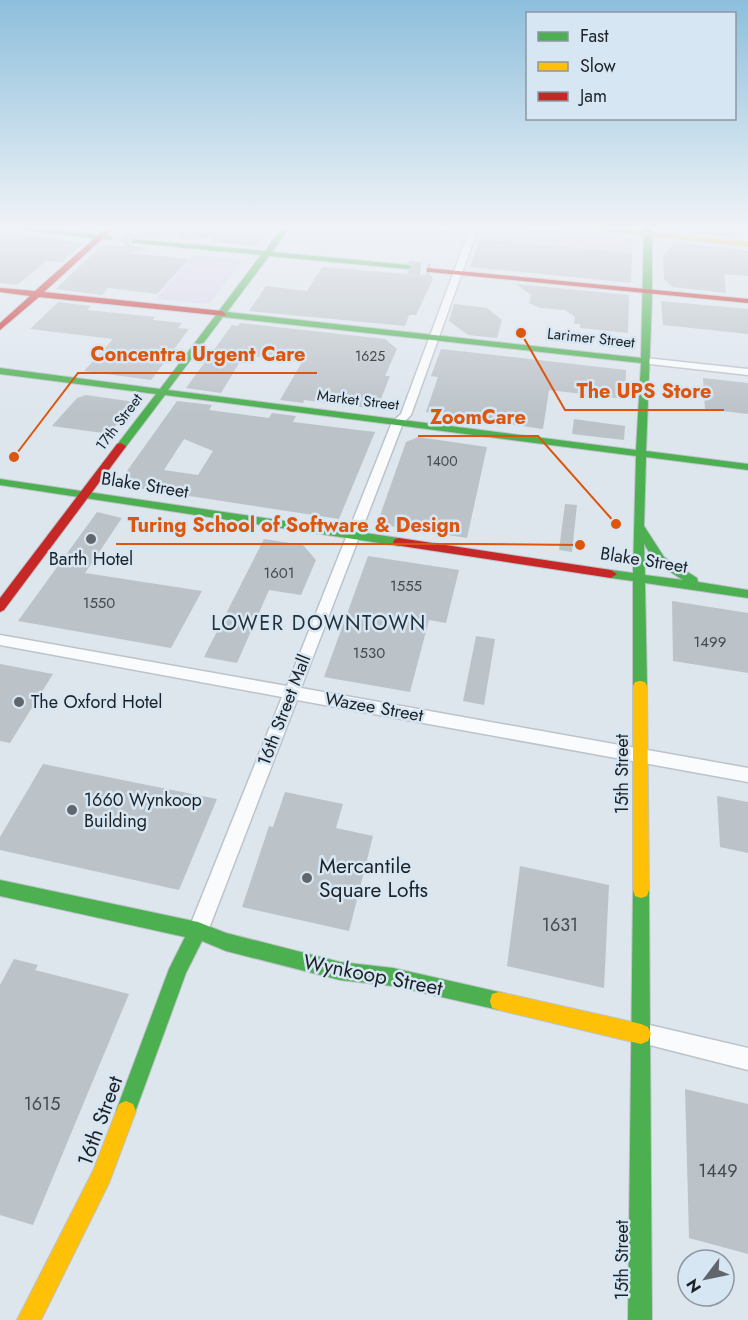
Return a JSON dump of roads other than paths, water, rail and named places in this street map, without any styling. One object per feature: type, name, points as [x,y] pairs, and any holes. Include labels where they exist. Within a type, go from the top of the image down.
[{"type":"main road","name":"Larimer Street","points":[[0,290],[645,361]]},
{"type":"main road","points":[[0,327],[42,290]]},
{"type":"main road","name":"17th Street","points":[[0,607],[240,290]]},
{"type":"main road","points":[[633,290],[748,301]]},
{"type":"main road","name":"15th Street","points":[[640,1320],[641,755],[638,523],[647,291]]},
{"type":"main road","name":"Market Street","points":[[0,371],[748,467]]},
{"type":"main road","name":"Blake Street","points":[[0,482],[748,594]]},
{"type":"main road","points":[[638,523],[649,546],[660,560],[680,575],[709,588]]},
{"type":"main road","name":"Wynkoop Street","points":[[0,888],[198,931],[226,942],[340,971],[393,977],[641,1034]]},
{"type":"main road","name":"16th Street","points":[[29,1320],[102,1176],[178,969],[198,931]]},
{"type":"street","name":"16th Street Mall","points":[[198,931],[398,422],[406,415],[430,337],[448,290]]},
{"type":"street","name":"Larimer Street","points":[[645,361],[748,372]]},
{"type":"street","name":"Wazee Street","points":[[0,640],[748,775]]},
{"type":"street","name":"Wynkoop Street","points":[[641,1034],[748,1059]]},
{"type":"place","name":"The UPS Store","points":[[521,333]]},
{"type":"place","name":"Concentra Urgent Care","points":[[14,457]]},
{"type":"place","name":"ZoomCare","points":[[616,524]]},
{"type":"place","name":"Barth Hotel","points":[[91,539]]},
{"type":"place","name":"Turing School of Software & Design","points":[[580,545]]},
{"type":"place","name":"The Oxford Hotel","points":[[19,702]]},
{"type":"place","name":"1660 Wynkoop Building","points":[[72,810]]},
{"type":"place","name":"Mercantile Square Lofts","points":[[307,878]]},
{"type":"district","name":"LOWER DOWNTOWN","points":[[319,623]]}]
